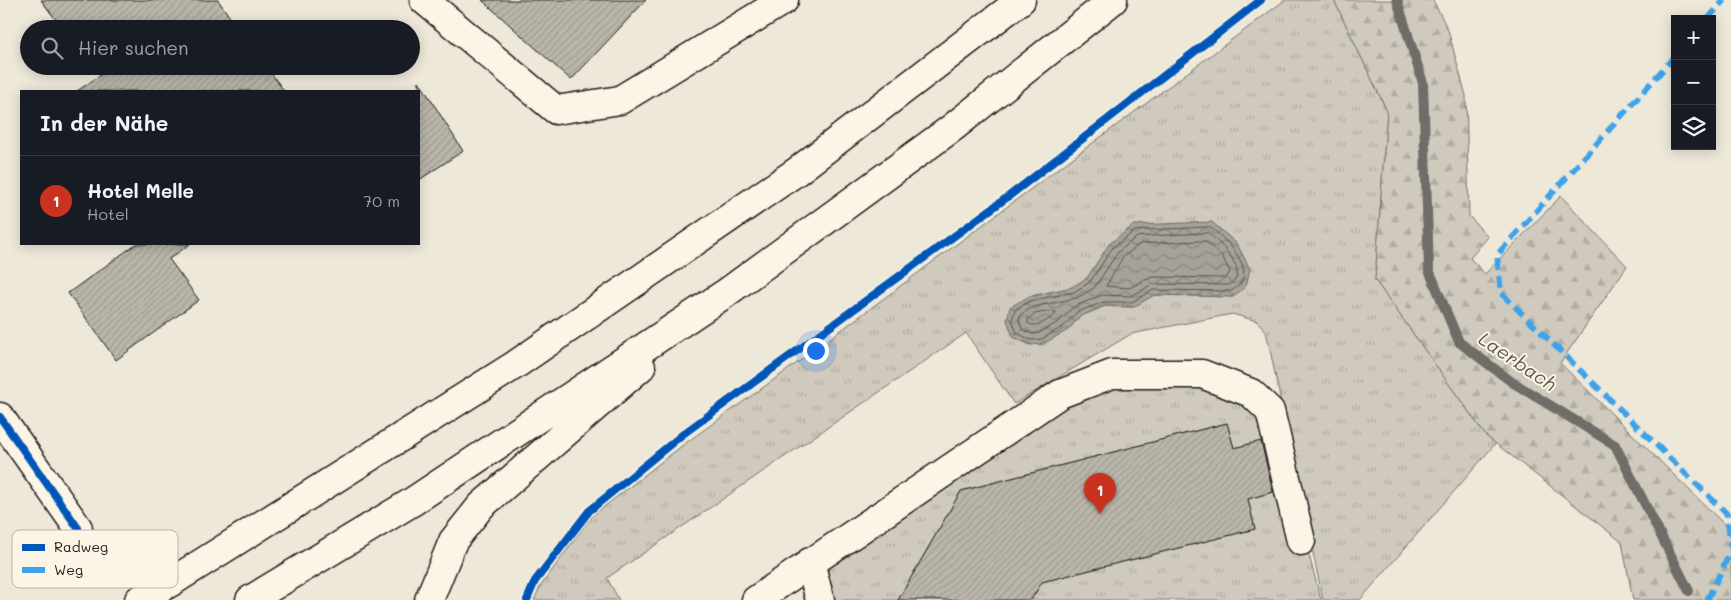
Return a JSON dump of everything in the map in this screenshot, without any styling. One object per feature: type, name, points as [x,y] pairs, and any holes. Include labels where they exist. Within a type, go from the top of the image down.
[{"type":"main road","points":[[424,0],[556,110],[620,100],[784,0]]},
{"type":"main road","points":[[178,578],[515,365],[796,172],[1021,0]]},
{"type":"main road","points":[[250,600],[412,502],[726,293],[952,128],[1113,0]]},
{"type":"main road","points":[[429,600],[453,541],[481,506],[726,293]]},
{"type":"main road","points":[[756,600],[1060,394],[1112,374],[1202,374],[1251,393],[1270,411],[1301,540]]},
{"type":"main road","points":[[0,417],[78,528]]},
{"type":"main road","points":[[810,562],[820,600]]},
{"type":"main road","points":[[139,600],[160,588]]},
{"type":"green space","points":[[1285,0],[1334,0],[1387,111],[1375,280],[1486,436],[1496,443],[1360,600],[1323,600],[1266,331],[1257,321],[1232,314],[1131,334],[1014,404],[966,333],[607,578],[619,600],[534,600],[540,587],[591,517],[683,445],[793,366]],"holes":[[[1097,265],[1233,297],[1154,295],[1133,307],[1105,306],[1079,317],[1068,330],[1028,297],[1073,287],[1087,278]]]},
{"type":"green space","points":[[1334,0],[1433,0],[1448,30],[1466,96],[1469,216],[1488,237],[1470,258],[1485,274],[1561,196],[1627,266],[1560,363],[1731,531],[1731,600],[1633,600],[1622,542],[1486,436],[1375,280],[1387,111]]},
{"type":"green space","points":[[1202,374],[1270,411],[1321,600],[1031,600],[1042,582],[1255,529],[1248,499],[1280,490],[1267,440],[1234,448],[1227,423],[961,491],[898,600],[820,600],[810,562],[1060,394]]},
{"type":"water","points":[[1212,222],[1237,244],[1250,269],[1246,286],[1233,297],[1154,295],[1134,307],[1105,306],[1079,317],[1068,330],[1043,344],[1030,345],[1013,337],[1007,320],[1010,307],[1028,297],[1072,287],[1087,278],[1109,244],[1134,225]]},
{"type":"building","points":[[41,0],[218,0],[232,20],[56,20]]},
{"type":"building","points":[[482,0],[646,0],[571,80]]},
{"type":"building","points":[[101,75],[272,75],[283,90],[78,90]]},
{"type":"building","points":[[419,81],[463,151],[420,179],[420,90]]},
{"type":"building","points":[[135,245],[189,245],[169,259],[199,300],[116,360],[68,293]]},
{"type":"building","points":[[1227,423],[1234,448],[1261,441],[1273,492],[1248,499],[1255,529],[1042,582],[1031,600],[898,600],[961,491]]},
{"type":"waterway","name":"Laerbach","points":[[1397,0],[1423,83],[1429,270],[1459,342],[1512,382],[1615,445],[1689,591]]},
{"type":"marked path","points":[[1711,15],[1724,0]]},
{"type":"marked path","points":[[1671,60],[1497,255],[1501,293],[1727,514],[1731,548]]},
{"type":"marked path","points":[[1707,600],[1731,551]]},
{"type":"cycle path","points":[[527,600],[535,581],[589,511],[683,434],[1009,196],[1261,0]]},
{"type":"cycle path","points":[[0,417],[78,528]]},
{"type":"place","name":"Hotel Melle","points":[[1100,514]]}]
